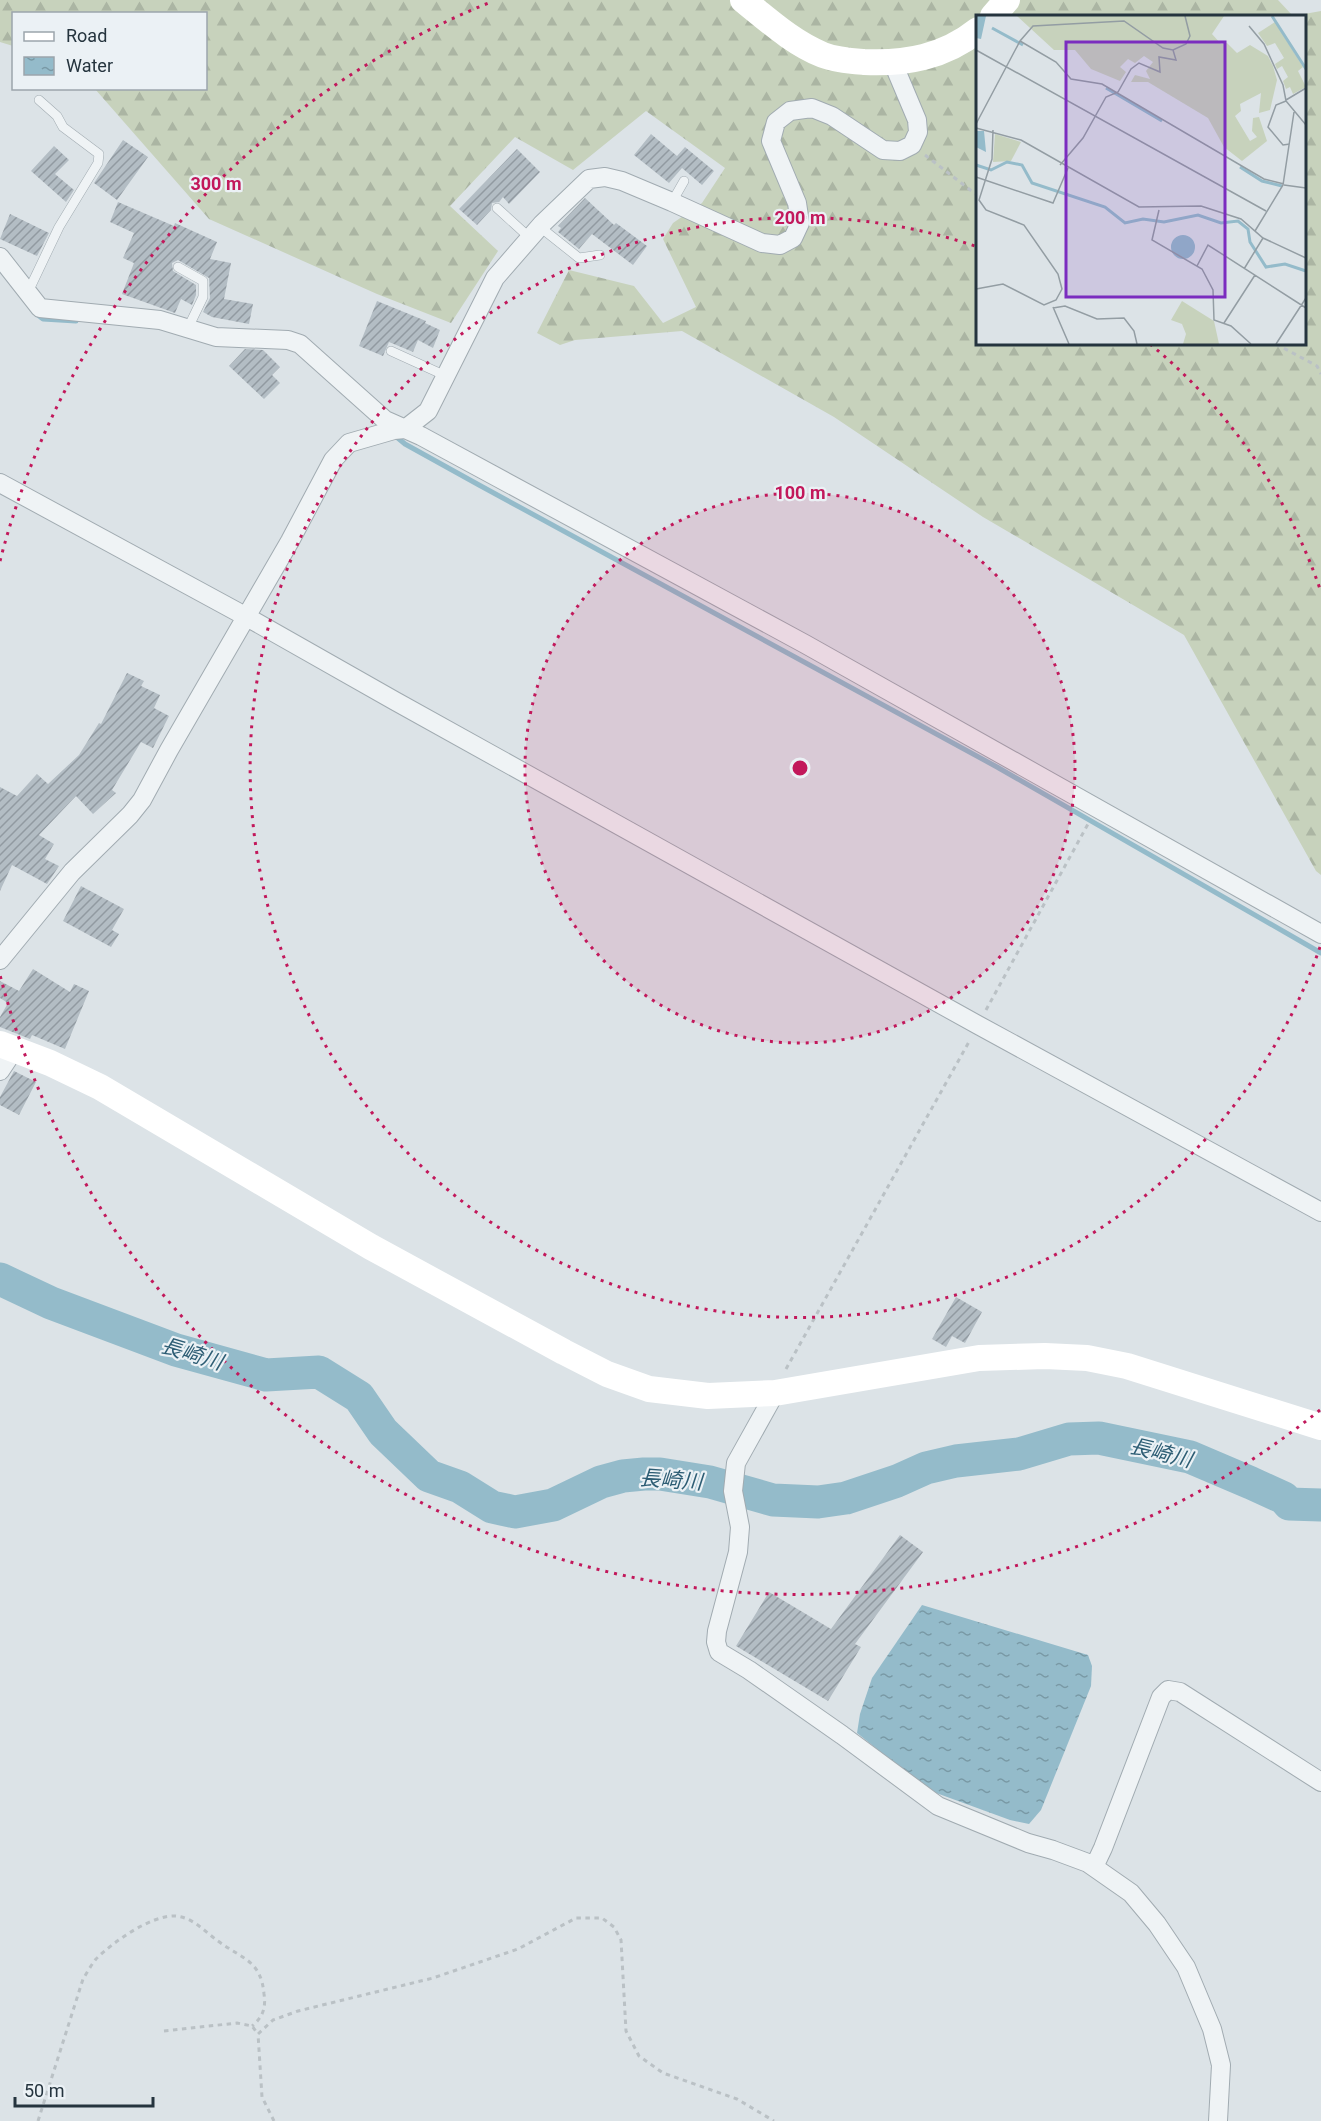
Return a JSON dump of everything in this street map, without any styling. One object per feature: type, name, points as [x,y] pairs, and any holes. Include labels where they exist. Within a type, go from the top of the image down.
[{"type":"street","points":[[743,0],[773,25],[806,47],[825,56],[845,61],[893,63],[931,55],[963,42],[976,32]]},
{"type":"street","points":[[994,15],[1007,0]]},
{"type":"street","points":[[0,960],[72,872],[130,815],[142,800],[245,616],[290,541],[333,460],[349,443],[394,431],[428,411],[495,278],[535,232],[589,179],[605,177],[622,181],[672,202],[762,243],[780,245],[793,238],[800,223],[797,203],[771,141],[776,122],[790,111],[812,108],[832,116],[883,150],[900,151],[912,145],[918,132],[917,120],[893,63]]},
{"type":"street","points":[[0,257],[40,308],[160,320],[216,337],[288,340],[300,344],[385,420],[394,431],[826,656],[1321,934]]},
{"type":"street","points":[[0,483],[245,616],[978,1025],[1321,1212]]},
{"type":"street","points":[[5,1055],[50,1063],[100,1087],[371,1247],[607,1374],[649,1389],[708,1396],[775,1393],[979,1358],[1046,1356],[1087,1358],[1127,1366],[1321,1427]]},
{"type":"street","points":[[775,1393],[736,1463],[733,1491],[738,1514],[738,1544],[717,1631],[716,1642],[719,1652],[749,1670],[842,1735],[938,1806],[1094,1867],[1131,1893],[1157,1924],[1186,1967],[1212,2029],[1221,2065],[1218,2121]]},
{"type":"street","points":[[1094,1867],[1161,1697],[1168,1690],[1180,1692],[1321,1782]]},
{"type":"lane","points":[[28,292],[59,227],[98,163],[99,154],[63,127],[57,116],[39,100]]},
{"type":"lane","points":[[672,202],[684,181]]},
{"type":"lane","points":[[497,208],[579,258],[600,255]]},
{"type":"lane","points":[[178,267],[203,281],[203,297],[188,328]]},
{"type":"lane","points":[[391,351],[446,376]]},
{"type":"path","points":[[912,145],[976,194]]},
{"type":"path","points":[[1278,345],[1319,365],[1321,374]]},
{"type":"path","points":[[775,1393],[784,1372],[1089,823]]},
{"type":"path","points":[[38,2121],[84,1979],[94,1960],[140,1927],[162,1916],[178,1916],[196,1924],[259,1970],[265,2003],[262,2018],[252,2026]]},
{"type":"path","points":[[258,2034],[273,2020],[297,2011],[433,1978],[518,1948],[576,1918],[602,1918],[614,1927],[621,1940],[626,2031],[639,2056],[663,2073],[737,2099],[774,2121]]},
{"type":"path","points":[[164,2031],[237,2023],[252,2026],[258,2034],[262,2097],[274,2121]]},
{"type":"green space","points":[[0,0],[1278,0],[1292,15],[976,15],[976,345],[1306,345],[1306,15],[1299,15],[1321,11],[1321,875],[1316,871],[1184,635],[983,517],[834,417],[682,331],[575,340],[560,345],[537,333],[569,270],[634,286],[663,323],[696,307],[663,239],[673,223],[702,203],[725,168],[646,111],[573,170],[515,137],[450,206],[498,251],[451,323],[377,294],[209,219],[96,90],[207,90],[207,12],[12,12],[12,46],[0,42]]},
{"type":"water","points":[[922,1605],[1088,1655],[1092,1666],[1091,1686],[1041,1810],[1029,1824],[1010,1820],[928,1790],[857,1733],[860,1714],[872,1678]]},
{"type":"building","points":[[651,134],[677,156],[685,147],[714,171],[702,185],[682,168],[669,183],[634,155]]},
{"type":"building","points":[[123,140],[148,157],[117,200],[94,183]]},
{"type":"building","points":[[54,146],[69,160],[55,174],[74,190],[66,202],[31,171]]},
{"type":"building","points":[[517,149],[540,172],[509,204],[503,197],[499,202],[492,203],[491,210],[477,225],[459,209]]},
{"type":"building","points":[[585,198],[614,225],[616,223],[647,246],[633,265],[592,234],[579,249],[558,232],[561,228],[558,226]]},
{"type":"building","points":[[118,202],[174,226],[175,223],[217,242],[210,259],[231,263],[224,299],[253,304],[249,324],[212,317],[203,312],[210,298],[209,278],[178,260],[172,263],[173,271],[196,285],[196,295],[192,305],[181,299],[175,313],[122,294],[134,263],[123,258],[134,233],[110,222]]},
{"type":"building","points":[[10,214],[49,233],[37,256],[0,239]]},
{"type":"building","points":[[377,301],[426,321],[425,323],[440,330],[433,348],[418,340],[413,352],[389,342],[383,356],[359,346]]},
{"type":"building","points":[[245,349],[263,350],[280,367],[272,375],[280,383],[264,399],[229,366]]},
{"type":"building","points":[[127,673],[144,681],[141,686],[160,695],[154,708],[169,716],[153,748],[141,742],[112,790],[116,793],[93,814],[76,796],[39,835],[54,844],[45,859],[59,866],[47,884],[12,865],[0,891],[0,787],[17,796],[37,774],[48,784],[79,755],[99,723],[101,724]]},
{"type":"building","points":[[81,886],[124,909],[112,930],[119,934],[111,947],[63,921]]},
{"type":"building","points":[[33,969],[70,992],[74,984],[89,991],[65,1049],[32,1035],[30,1039],[0,1027],[0,1017],[8,1003],[0,998],[0,981],[19,991]]},
{"type":"building","points":[[14,1071],[36,1082],[19,1115],[0,1105],[0,1097]]},
{"type":"building","points":[[956,1297],[982,1312],[965,1343],[952,1336],[946,1347],[932,1339]]},
{"type":"building","points":[[900,1535],[923,1552],[855,1644],[861,1647],[828,1701],[736,1646],[769,1592],[831,1629]]},
{"type":"waterway","points":[[34,312],[43,319],[76,321]]},
{"type":"waterway","points":[[393,434],[405,444],[479,485],[997,767],[1321,953]]},
{"type":"waterway","name":"長崎川","points":[[0,1279],[51,1303],[176,1350],[266,1375],[319,1372],[359,1397],[383,1432],[429,1476],[460,1487],[492,1507],[515,1512],[553,1505],[601,1482],[623,1476],[644,1474],[660,1474],[710,1482],[773,1500],[818,1502],[846,1498],[897,1481],[926,1468],[956,1461],[1019,1454],[1069,1439],[1099,1438],[1190,1457],[1284,1498],[1289,1504],[1321,1505]]}]
